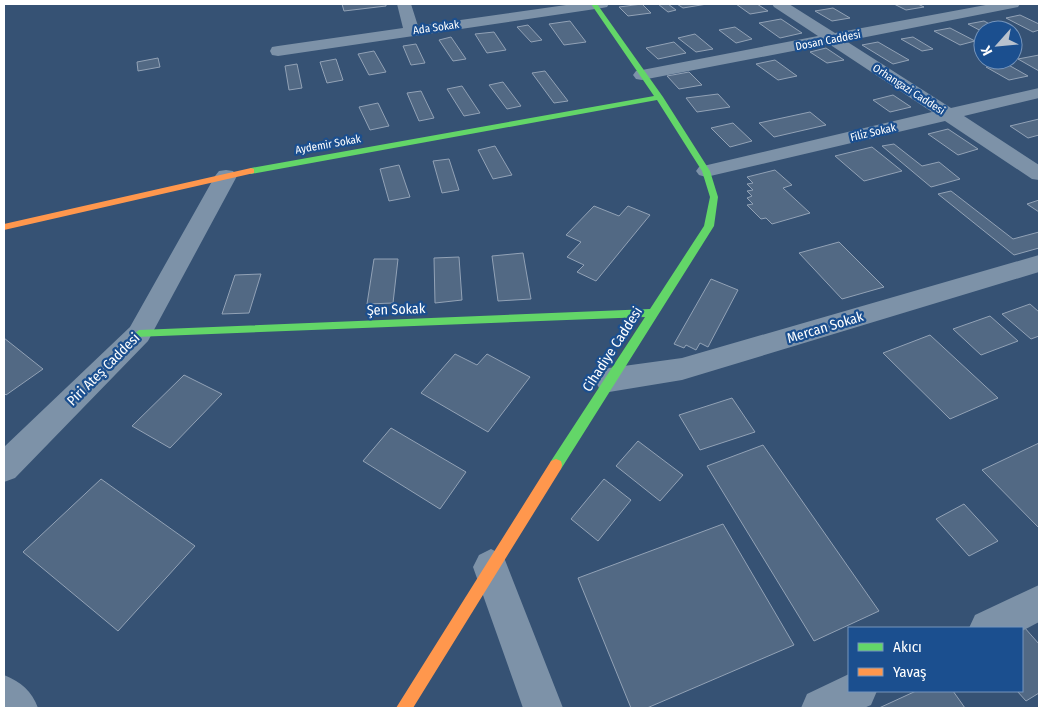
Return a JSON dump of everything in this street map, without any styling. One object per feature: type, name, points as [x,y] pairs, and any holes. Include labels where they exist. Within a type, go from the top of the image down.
[{"type":"street","points":[[404,4],[412,31]]},
{"type":"street","name":"Ada Sokak","points":[[278,51],[597,4]]},
{"type":"street","name":"Cihadiye Caddesi","points":[[404,708],[609,380],[709,226],[714,197],[706,171],[597,4]]},
{"type":"street","name":"Orhangazi Caddesi","points":[[779,4],[1039,174]]},
{"type":"street","name":"Dosan Caddesi","points":[[642,75],[1013,4]]},
{"type":"street","name":"Filiz Sokak","points":[[706,171],[1039,92]]},
{"type":"street","name":"Aydemir Sokak","points":[[4,228],[226,176],[659,97]]},
{"type":"street","name":"Piri Ateş Caddesi","points":[[4,468],[139,334],[226,176]]},
{"type":"street","name":"Mercan Sokak","points":[[609,380],[682,369],[1039,263]]},
{"type":"street","name":"Şen Sokak","points":[[139,334],[653,313]]},
{"type":"street","points":[[491,568],[543,708]]},
{"type":"street","points":[[990,627],[1039,603]]},
{"type":"street","points":[[821,708],[855,692]]},
{"type":"street","points":[[4,695],[18,708]]},
{"type":"building","points":[[342,4],[386,4],[386,6],[344,11]]},
{"type":"building","points":[[642,4],[651,13],[628,16],[619,7]]},
{"type":"building","points":[[658,4],[668,4],[676,10],[668,12]]},
{"type":"building","points":[[677,4],[707,4],[683,8]]},
{"type":"building","points":[[736,4],[757,4],[768,11],[750,14]]},
{"type":"building","points":[[894,4],[918,4],[924,7],[906,10]]},
{"type":"building","points":[[833,8],[850,18],[832,21],[815,11]]},
{"type":"building","points":[[1020,15],[1039,24],[1039,30],[1033,32],[1023,27],[1023,20],[1010,20],[1006,18]]},
{"type":"building","points":[[781,19],[802,33],[780,38],[759,23]]},
{"type":"building","points":[[570,21],[586,42],[564,45],[549,24]]},
{"type":"building","points":[[528,25],[542,40],[531,42],[517,27]]},
{"type":"building","points":[[735,27],[752,39],[736,43],[719,30]]},
{"type":"building","points":[[950,28],[973,42],[960,45],[934,31]]},
{"type":"building","points":[[494,32],[506,50],[487,53],[475,34]]},
{"type":"building","points":[[695,34],[713,49],[696,52],[678,38]]},
{"type":"building","points":[[451,37],[466,59],[453,61],[439,40]]},
{"type":"building","points":[[913,37],[933,49],[922,51],[901,39]]},
{"type":"building","points":[[674,42],[686,53],[658,59],[646,48]]},
{"type":"building","points":[[878,42],[909,60],[893,64],[862,45]]},
{"type":"building","points":[[416,44],[425,63],[411,65],[403,46]]},
{"type":"building","points":[[826,48],[844,60],[827,63],[810,52]]},
{"type":"building","points":[[374,51],[386,72],[369,75],[358,54]]},
{"type":"building","points":[[1039,55],[1039,71],[1023,62],[1023,58]]},
{"type":"building","points":[[158,58],[160,67],[138,71],[137,62]]},
{"type":"building","points":[[336,59],[343,80],[327,83],[320,62]]},
{"type":"building","points":[[775,60],[797,76],[778,80],[756,64]]},
{"type":"building","points":[[297,64],[302,88],[289,90],[285,66]]},
{"type":"building","points":[[991,70],[1017,70],[1028,76],[1009,80]]},
{"type":"building","points":[[545,71],[568,101],[554,103],[532,73]]},
{"type":"building","points":[[689,72],[702,85],[679,89],[667,76]]},
{"type":"building","points":[[503,82],[521,106],[507,109],[489,85]]},
{"type":"building","points":[[462,86],[480,113],[464,116],[447,89]]},
{"type":"building","points":[[421,91],[434,118],[419,121],[407,93]]},
{"type":"building","points":[[718,94],[730,107],[697,112],[686,98]]},
{"type":"building","points":[[893,95],[911,107],[890,112],[873,100]]},
{"type":"building","points":[[378,103],[389,126],[370,130],[359,107]]},
{"type":"building","points":[[810,112],[826,125],[774,137],[759,123]]},
{"type":"building","points":[[1039,119],[1039,135],[1028,138],[1010,126]]},
{"type":"building","points":[[733,123],[752,141],[730,147],[711,128]]},
{"type":"building","points":[[948,129],[978,149],[958,155],[928,134]]},
{"type":"building","points":[[894,144],[922,166],[939,162],[960,179],[931,187],[882,146]]},
{"type":"building","points":[[495,146],[512,175],[493,179],[478,150]]},
{"type":"building","points":[[872,147],[902,171],[864,181],[835,156]]},
{"type":"building","points":[[449,159],[459,190],[442,193],[433,161]]},
{"type":"building","points":[[399,165],[410,197],[389,201],[380,169]]},
{"type":"building","points":[[775,170],[792,185],[783,188],[810,213],[772,224],[766,218],[761,219],[747,205],[753,204],[747,198],[752,196],[747,191],[753,190],[747,184],[753,183],[747,177]]},
{"type":"building","points":[[951,191],[1013,239],[1039,232],[1039,248],[1014,255],[938,194]]},
{"type":"building","points":[[1039,200],[1039,212],[1027,204]]},
{"type":"building","points":[[594,206],[619,216],[628,206],[650,215],[596,281],[577,272],[584,265],[567,257],[581,242],[566,235]]},
{"type":"building","points":[[839,242],[884,287],[842,299],[799,253]]},
{"type":"building","points":[[523,253],[531,299],[498,301],[492,256]]},
{"type":"building","points":[[459,257],[462,300],[435,303],[434,258]]},
{"type":"building","points":[[374,259],[398,259],[393,303],[367,304]]},
{"type":"building","points":[[261,274],[249,313],[222,314],[235,275]]},
{"type":"building","points":[[711,279],[738,290],[708,347],[700,343],[696,350],[686,345],[684,348],[674,344]]},
{"type":"building","points":[[1030,304],[1039,312],[1039,336],[1031,339],[1002,314]]},
{"type":"building","points":[[990,316],[1018,341],[981,355],[953,329]]},
{"type":"building","points":[[930,335],[998,398],[950,419],[883,353]]},
{"type":"building","points":[[4,338],[43,369],[6,395],[4,393]]},
{"type":"building","points":[[455,354],[477,365],[487,354],[530,377],[488,432],[421,393]]},
{"type":"building","points":[[184,375],[222,394],[170,448],[132,426]]},
{"type":"building","points":[[732,398],[755,432],[700,450],[679,415]]},
{"type":"building","points":[[391,428],[466,472],[440,509],[363,461]]},
{"type":"building","points":[[638,441],[683,475],[660,501],[616,466]]},
{"type":"building","points":[[1039,443],[1039,528],[982,470]]},
{"type":"building","points":[[763,445],[879,611],[814,641],[707,466]]},
{"type":"building","points":[[101,479],[195,546],[118,631],[23,552]]},
{"type":"building","points":[[604,479],[631,500],[598,541],[571,519]]},
{"type":"building","points":[[964,504],[998,541],[969,556],[936,519]]},
{"type":"building","points":[[723,524],[794,645],[647,708],[631,708],[578,578]]},
{"type":"building","points":[[1023,628],[1039,644],[1039,693],[1026,701],[1018,692],[1023,692]]},
{"type":"building","points":[[914,692],[954,692],[965,708],[879,708]]},
{"type":"traffic: fast","points":[[556,465],[709,226],[714,197],[706,171],[659,97],[594,4]]},
{"type":"traffic: fast","points":[[251,171],[659,97]]},
{"type":"traffic: fast","points":[[139,334],[653,313]]},
{"type":"traffic: slow","points":[[4,227],[251,171]]},
{"type":"traffic: slow","points":[[404,708],[556,465]]}]
